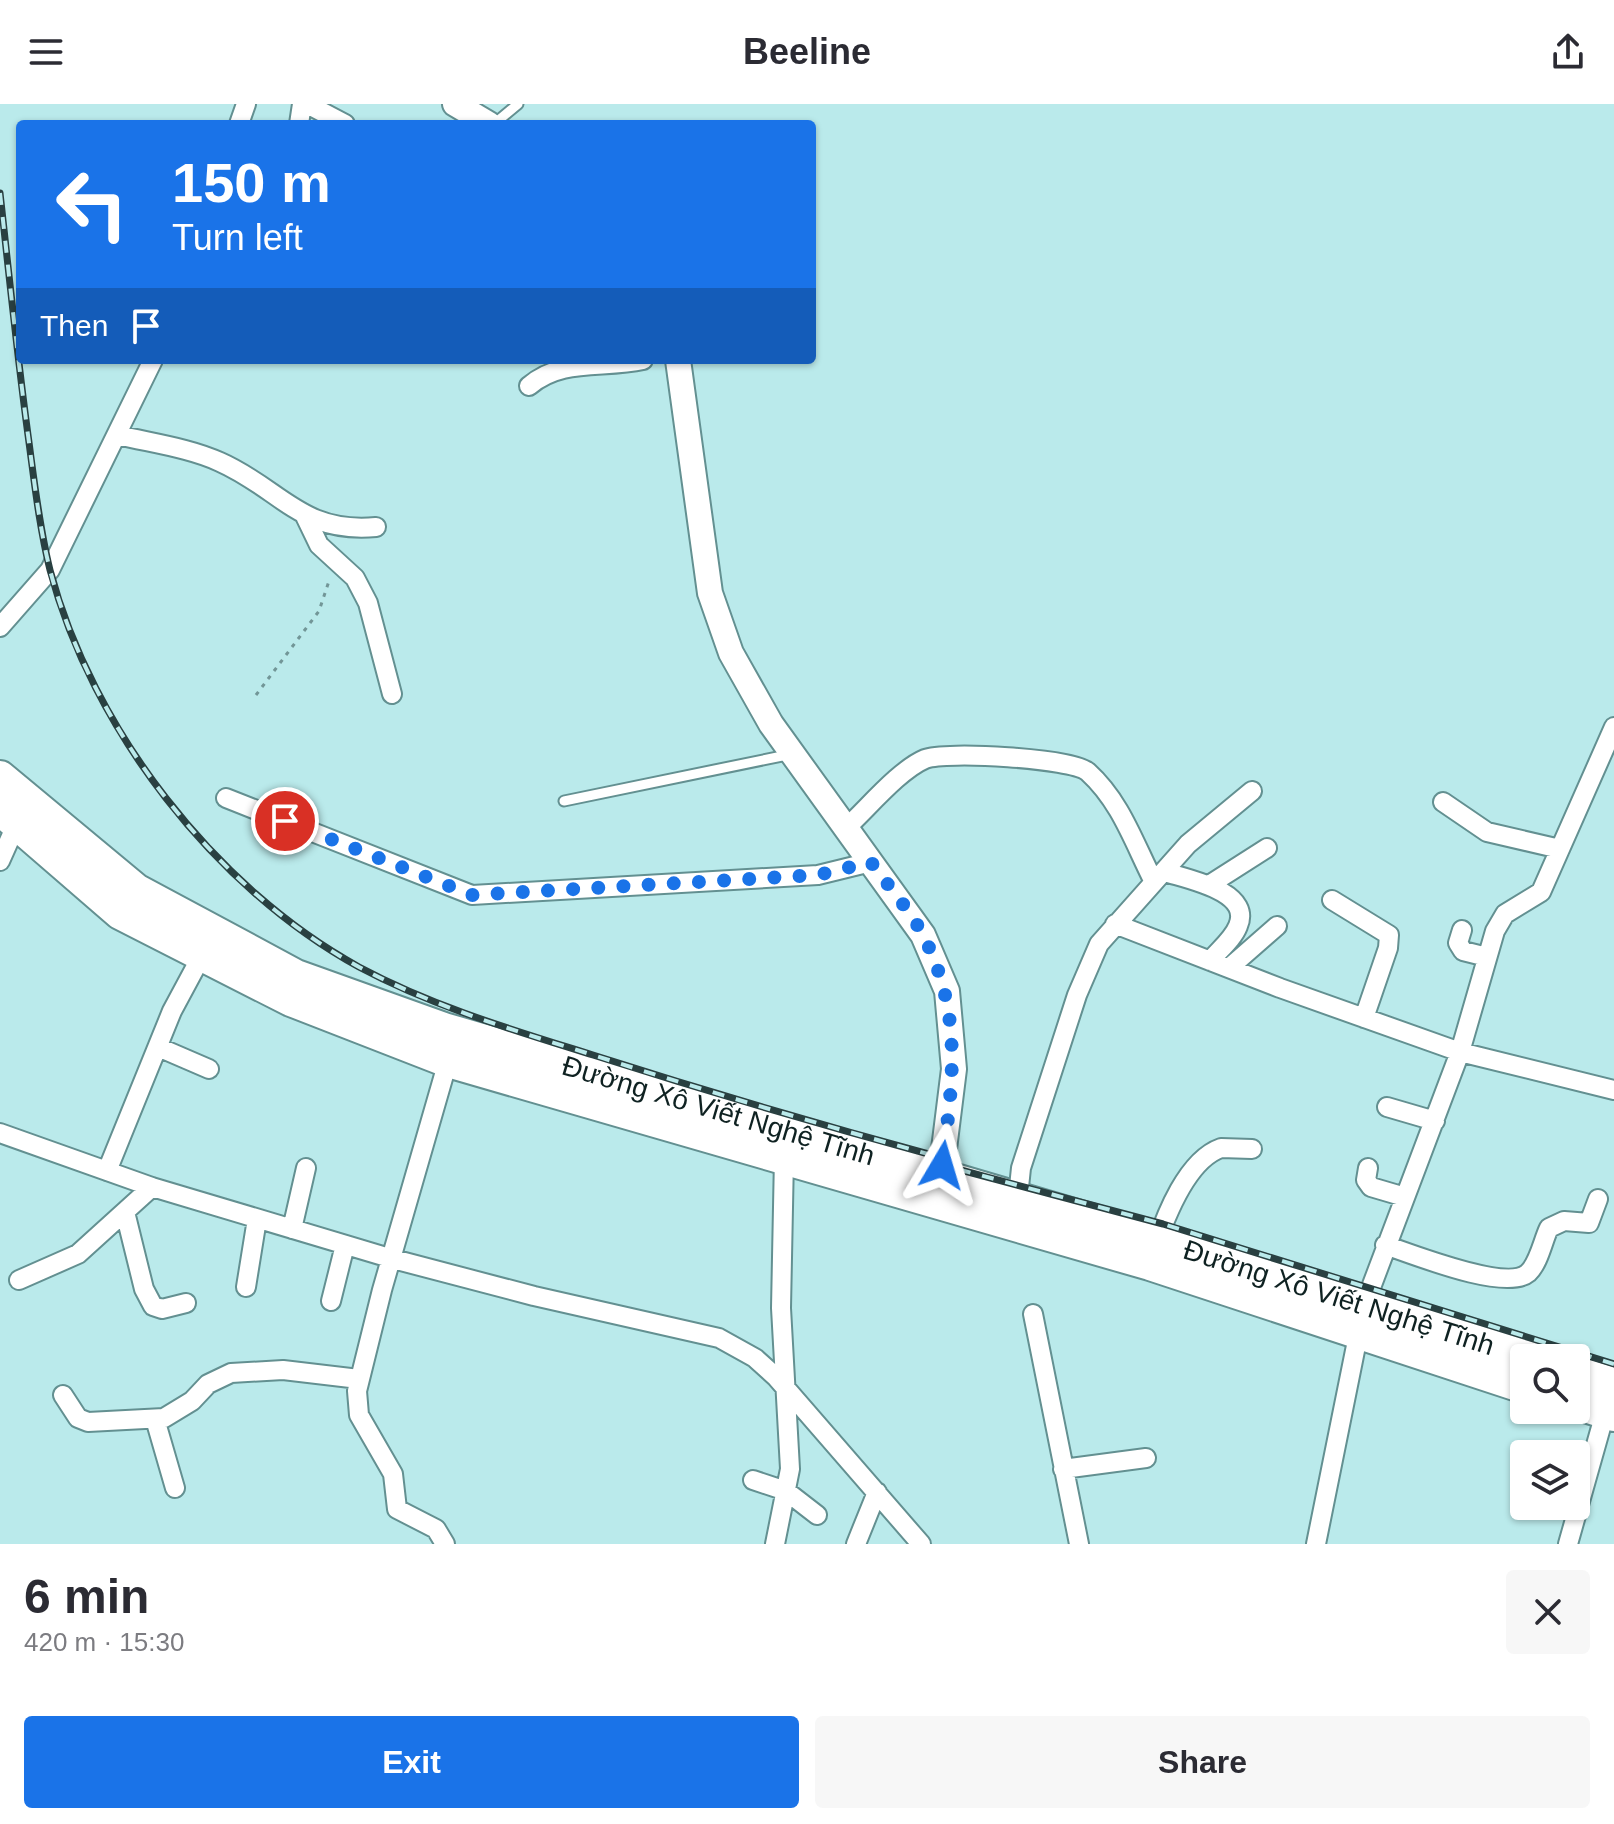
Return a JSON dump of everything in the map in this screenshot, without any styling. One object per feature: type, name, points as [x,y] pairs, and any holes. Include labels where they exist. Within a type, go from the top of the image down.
[{"type":"highway","name":"Đường Xô Viết Nghệ Tĩnh","points":[[0,777],[136,890],[296,976],[444,1029],[1362,1320],[1510,1381]]},
{"type":"highway","name":"Đường Xô Viết Nghệ Tĩnh","points":[[8,816],[120,913],[201,957],[291,1000],[448,1061],[784,1157],[936,1187]]},
{"type":"highway","name":"Đường Xô Viết Nghệ Tĩnh","points":[[1362,1320],[1510,1353]]},
{"type":"street","points":[[455,104],[485,120]]},
{"type":"street","points":[[315,111],[336,120]]},
{"type":"street","points":[[0,627],[50,570],[151,364]]},
{"type":"street","points":[[529,386],[554,368],[625,364]]},
{"type":"street","points":[[679,364],[710,593],[731,653],[771,724],[923,935],[947,991],[954,1069],[936,1187]]},
{"type":"street","points":[[118,435],[222,462],[305,516],[352,529],[376,527]]},
{"type":"street","points":[[305,516],[319,545],[355,578],[368,603],[392,694]]},
{"type":"street","points":[[1316,1544],[1362,1320],[1385,1245],[1460,1052],[1498,922],[1510,910],[1538,896],[1614,727]]},
{"type":"street","points":[[846,828],[910,767],[924,759],[983,756],[1070,763],[1087,771],[1106,790],[1160,877],[1209,885],[1228,895],[1240,920],[1233,935],[1210,961]]},
{"type":"street","points":[[1016,1211],[1021,1168],[1077,995],[1099,944],[1196,837],[1252,791]]},
{"type":"street","points":[[226,798],[472,895],[818,875],[871,862]]},
{"type":"street","points":[[1443,802],[1487,832],[1560,849]]},
{"type":"street","points":[[0,861],[8,816]]},
{"type":"street","points":[[1209,885],[1267,848]]},
{"type":"street","points":[[1332,900],[1389,935],[1388,948],[1364,1018]]},
{"type":"street","points":[[1115,924],[1460,1052],[1614,1090]]},
{"type":"street","points":[[1229,968],[1277,926]]},
{"type":"street","points":[[1462,930],[1458,943],[1463,951],[1487,957]]},
{"type":"street","points":[[107,1171],[124,1120],[172,1011],[201,957]]},
{"type":"street","points":[[158,1047],[209,1069]]},
{"type":"street","points":[[445,1544],[436,1529],[397,1509],[393,1474],[357,1407],[359,1379],[448,1061]]},
{"type":"street","points":[[1387,1107],[1435,1121]]},
{"type":"street","points":[[0,1133],[152,1187],[393,1259],[534,1296],[719,1338],[755,1358],[785,1388],[921,1544]]},
{"type":"street","points":[[1154,1252],[1180,1191],[1198,1166],[1221,1148],[1252,1149]]},
{"type":"street","points":[[775,1544],[790,1469],[781,1308],[784,1157]]},
{"type":"street","points":[[292,1229],[306,1168]]},
{"type":"street","points":[[1368,1168],[1366,1180],[1371,1187],[1405,1197]]},
{"type":"street","points":[[19,1280],[78,1254],[152,1187]]},
{"type":"street","points":[[1385,1245],[1490,1277],[1516,1277],[1527,1274],[1549,1228],[1564,1221],[1589,1223],[1598,1199]]},
{"type":"street","points":[[125,1212],[144,1289],[153,1306],[162,1309],[186,1303]]},
{"type":"street","points":[[246,1287],[257,1219]]},
{"type":"street","points":[[331,1301],[345,1245]]},
{"type":"street","points":[[1033,1314],[1079,1544]]},
{"type":"street","points":[[63,1395],[78,1418],[88,1422],[155,1419],[183,1407],[224,1374],[283,1370],[359,1379]]},
{"type":"street","points":[[1568,1544],[1602,1404]]},
{"type":"street","points":[[155,1419],[175,1488]]},
{"type":"street","points":[[1063,1469],[1146,1458]]},
{"type":"street","points":[[753,1480],[786,1491],[817,1515]]},
{"type":"street","points":[[856,1544],[867,1509],[877,1492]]},
{"type":"lane","points":[[497,120],[518,104]]},
{"type":"lane","points":[[564,801],[793,754]]},
{"type":"path","points":[[256,695],[319,611],[336,560]]},
{"type":"railway","points":[[0,193],[16,338]]},
{"type":"railway","points":[[19,364],[40,520],[50,570],[69,629],[96,688],[128,745],[166,798],[209,849],[256,894],[306,934],[387,981],[504,1027],[943,1158],[942,1165],[1163,1224],[1614,1364]]},
{"type":"route","points":[[285,821],[472,895],[818,875],[871,862],[923,935],[947,991],[954,1069],[942,1165]]}]
